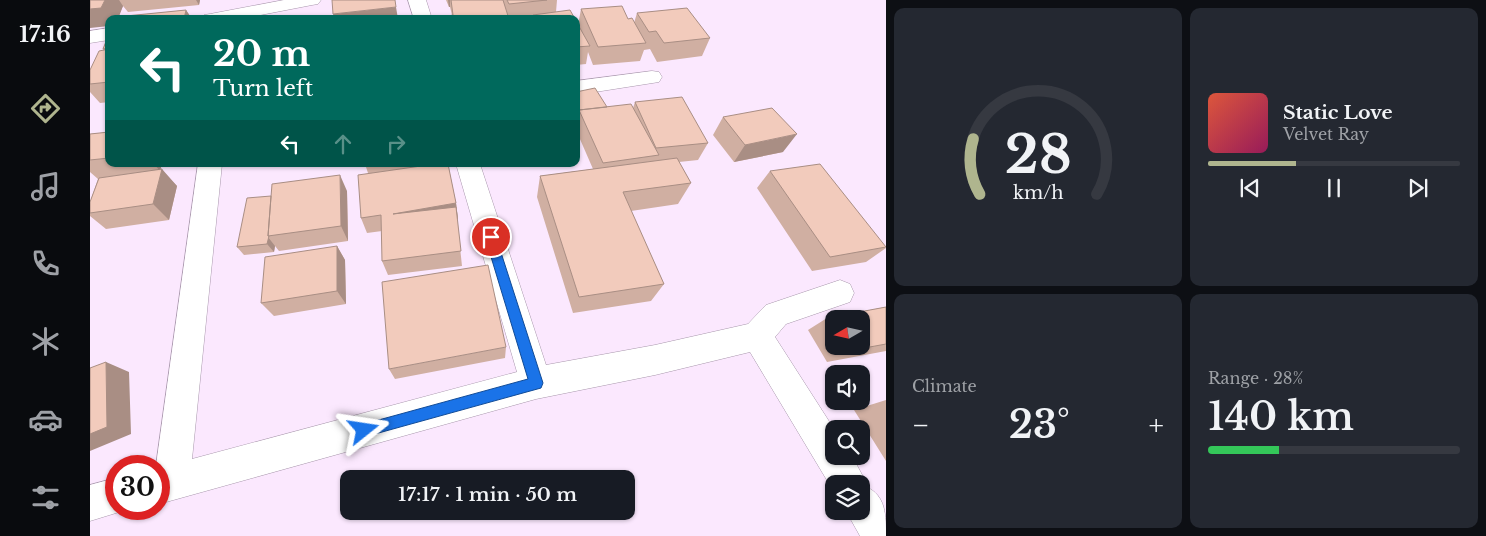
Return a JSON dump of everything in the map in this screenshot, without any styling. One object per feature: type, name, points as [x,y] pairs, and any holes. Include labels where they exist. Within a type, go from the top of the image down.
[{"type":"street","points":[[228,12],[312,0]]},
{"type":"street","points":[[417,0],[422,15]]},
{"type":"street","points":[[90,37],[105,35]]},
{"type":"street","points":[[580,87],[652,77]]},
{"type":"street","points":[[169,455],[210,167]]},
{"type":"street","points":[[469,167],[536,383]]},
{"type":"street","points":[[170,484],[536,383],[655,360],[757,336],[776,314],[840,293]]},
{"type":"street","points":[[757,336],[843,475]]},
{"type":"street","points":[[90,503],[105,499]]},
{"type":"street","points":[[870,517],[882,536]]},
{"type":"building","points":[[90,0],[105,0],[101,8],[90,9]]},
{"type":"building","points":[[332,0],[395,0],[396,7],[333,14]]},
{"type":"building","points":[[451,0],[503,0],[508,15],[453,15]]},
{"type":"building","points":[[507,0],[547,0],[509,4]]},
{"type":"building","points":[[622,6],[628,19],[632,18],[646,43],[598,47],[581,9]]},
{"type":"building","points":[[687,8],[710,38],[664,43],[656,31],[649,32],[637,13]]},
{"type":"building","points":[[186,10],[185,15],[136,15]]},
{"type":"building","points":[[570,10],[573,15],[533,15]]},
{"type":"building","points":[[580,28],[590,46],[580,47]]},
{"type":"building","points":[[105,50],[105,82],[90,84],[90,70],[99,51]]},
{"type":"building","points":[[595,88],[607,107],[580,110],[580,91]]},
{"type":"building","points":[[682,97],[708,143],[656,148],[635,102]]},
{"type":"building","points":[[631,104],[659,155],[603,163],[580,110]]},
{"type":"building","points":[[772,108],[797,134],[745,145],[723,117]]},
{"type":"building","points":[[105,132],[105,158],[90,160],[90,134]]},
{"type":"building","points":[[677,158],[691,183],[623,192],[664,284],[579,297],[540,176]]},
{"type":"building","points":[[820,164],[886,247],[830,257],[770,171]]},
{"type":"building","points":[[414,167],[449,167],[456,203],[393,214],[456,207],[461,251],[382,261],[381,215],[361,218],[358,175]]},
{"type":"building","points":[[162,169],[153,204],[90,213],[90,202],[99,178]]},
{"type":"building","points":[[340,175],[341,226],[268,236],[272,184]]},
{"type":"building","points":[[271,196],[267,244],[237,247],[247,198]]},
{"type":"building","points":[[337,246],[337,291],[261,303],[265,257]]},
{"type":"building","points":[[488,265],[506,347],[389,369],[382,282]]},
{"type":"building","points":[[886,307],[886,344],[870,347],[870,310]]},
{"type":"building","points":[[106,362],[107,427],[90,434],[90,368]]},
{"type":"route","points":[[364,430],[536,383],[491,237]]}]
